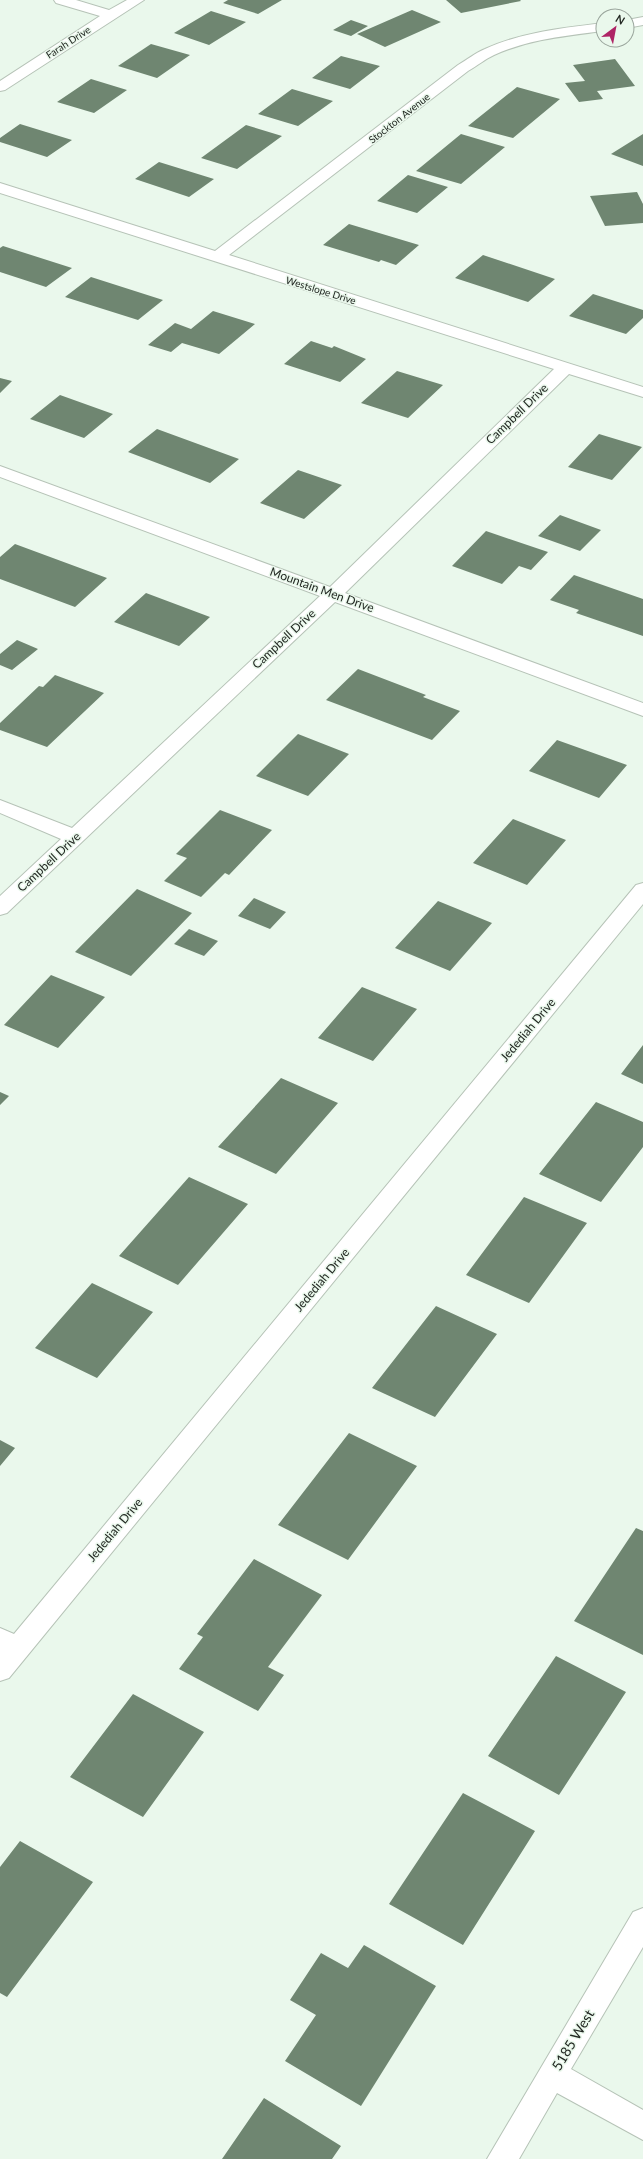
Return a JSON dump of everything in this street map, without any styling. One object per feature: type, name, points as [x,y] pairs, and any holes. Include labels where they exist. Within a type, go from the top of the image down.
[{"type":"street","points":[[61,0],[111,15]]},
{"type":"street","name":"Farah Drive","points":[[0,87],[111,15],[137,0]]},
{"type":"street","name":"Stockton Avenue","points":[[217,257],[463,68],[489,52],[515,42],[544,35],[595,28]]},
{"type":"street","name":"Westslope Drive","points":[[0,188],[643,392]]},
{"type":"street","name":"Campbell Drive","points":[[0,908],[333,594],[566,367]]},
{"type":"street","name":"Mountain Men Drive","points":[[0,471],[643,710]]},
{"type":"street","points":[[0,806],[75,838]]},
{"type":"street","name":"Jedediah Drive","points":[[0,1670],[9,1644],[643,890]]},
{"type":"street","name":"5185 West","points":[[502,2159],[643,1921]]},
{"type":"street","points":[[552,2074],[643,2126]]},
{"type":"building","points":[[228,0],[282,0],[258,14],[223,3]]},
{"type":"building","points":[[446,0],[520,0],[521,1],[461,13]]},
{"type":"building","points":[[412,10],[441,22],[385,47],[357,34]]},
{"type":"building","points":[[211,11],[246,22],[209,45],[174,33]]},
{"type":"building","points":[[351,20],[368,26],[351,36],[333,30]]},
{"type":"building","points":[[151,44],[190,55],[157,78],[118,66]]},
{"type":"building","points":[[341,56],[380,66],[350,89],[312,78]]},
{"type":"building","points":[[615,59],[635,86],[597,91],[603,99],[579,102],[565,83],[585,81],[573,65]]},
{"type":"building","points":[[91,79],[127,90],[94,113],[57,102]]},
{"type":"building","points":[[517,87],[560,99],[513,138],[468,126]]},
{"type":"building","points":[[292,89],[333,101],[298,126],[258,114]]},
{"type":"building","points":[[20,124],[72,140],[47,157],[0,142],[0,138]]},
{"type":"building","points":[[246,125],[282,136],[237,169],[201,158]]},
{"type":"building","points":[[461,134],[505,147],[461,184],[416,171]]},
{"type":"building","points":[[643,134],[643,166],[611,154]]},
{"type":"building","points":[[159,162],[214,179],[189,197],[135,179]]},
{"type":"building","points":[[408,175],[448,187],[417,213],[377,201]]},
{"type":"building","points":[[637,192],[643,204],[643,223],[605,226],[590,196]]},
{"type":"building","points":[[349,224],[419,245],[396,265],[381,260],[379,262],[323,245]]},
{"type":"building","points":[[3,246],[72,268],[46,287],[0,272],[0,248]]},
{"type":"building","points":[[483,255],[555,279],[528,302],[455,278]]},
{"type":"building","points":[[91,277],[163,300],[138,320],[65,297]]},
{"type":"building","points":[[593,294],[643,310],[643,318],[626,334],[569,316]]},
{"type":"building","points":[[213,311],[255,324],[219,354],[182,343],[171,352],[148,345],[175,323],[191,329]]},
{"type":"building","points":[[311,341],[332,348],[334,346],[366,359],[340,382],[284,364]]},
{"type":"building","points":[[397,371],[443,385],[408,418],[361,403]]},
{"type":"building","points":[[0,378],[12,381],[0,393]]},
{"type":"building","points":[[60,395],[113,414],[84,438],[30,419]]},
{"type":"building","points":[[157,429],[239,459],[210,483],[128,452]]},
{"type":"building","points":[[599,434],[642,447],[612,480],[568,467]]},
{"type":"building","points":[[298,470],[342,485],[304,519],[260,503]]},
{"type":"building","points":[[560,515],[601,530],[580,551],[538,536]]},
{"type":"building","points":[[486,531],[548,552],[531,570],[519,566],[502,584],[452,566]]},
{"type":"building","points":[[15,544],[107,578],[75,607],[0,579],[0,557]]},
{"type":"building","points":[[574,575],[643,599],[643,636],[576,613],[579,610],[550,600]]},
{"type":"building","points":[[146,593],[210,617],[179,646],[114,622]]},
{"type":"building","points":[[17,640],[38,649],[12,670],[0,665],[0,654]]},
{"type":"building","points":[[358,669],[426,695],[423,697],[460,711],[432,740],[326,700]]},
{"type":"building","points":[[55,675],[104,693],[47,747],[0,730],[0,723],[39,686],[43,687]]},
{"type":"building","points":[[298,734],[349,754],[308,796],[256,776]]},
{"type":"building","points":[[557,740],[627,765],[599,798],[529,771]]},
{"type":"building","points":[[220,810],[272,830],[229,875],[225,873],[201,897],[164,881],[187,858],[176,854]]},
{"type":"building","points":[[513,819],[566,840],[527,885],[473,863]]},
{"type":"building","points":[[137,889],[192,913],[131,976],[75,952]]},
{"type":"building","points":[[254,898],[286,912],[270,929],[238,916]]},
{"type":"building","points":[[438,901],[492,923],[450,971],[395,948]]},
{"type":"building","points":[[189,929],[218,941],[204,956],[174,944]]},
{"type":"building","points":[[51,975],[105,997],[58,1048],[4,1025]]},
{"type":"building","points":[[362,987],[417,1009],[373,1061],[318,1038]]},
{"type":"building","points":[[643,1045],[643,1084],[621,1074]]},
{"type":"building","points":[[281,1078],[338,1103],[276,1174],[218,1147]]},
{"type":"building","points":[[0,1092],[9,1096],[0,1105]]},
{"type":"building","points":[[596,1102],[643,1122],[643,1147],[601,1202],[539,1174]]},
{"type":"building","points":[[189,1177],[248,1204],[178,1285],[119,1256]]},
{"type":"building","points":[[524,1197],[587,1223],[529,1303],[466,1275]]},
{"type":"building","points":[[92,1283],[153,1312],[97,1378],[35,1348]]},
{"type":"building","points":[[436,1306],[497,1334],[435,1417],[372,1388]]},
{"type":"building","points":[[349,1433],[417,1466],[348,1560],[278,1525]]},
{"type":"building","points":[[0,1440],[15,1448],[0,1466]]},
{"type":"building","points":[[636,1528],[643,1531],[643,1655],[574,1621]]},
{"type":"building","points":[[254,1559],[322,1595],[268,1667],[284,1675],[258,1711],[179,1669],[203,1637],[197,1634]]},
{"type":"building","points":[[556,1656],[626,1692],[559,1795],[488,1756]]},
{"type":"building","points":[[133,1694],[204,1732],[143,1817],[70,1777]]},
{"type":"building","points":[[463,1793],[535,1831],[463,1945],[389,1904]]},
{"type":"building","points":[[20,1841],[93,1882],[7,1997],[0,1993],[0,1867]]},
{"type":"building","points":[[364,1945],[436,1986],[361,2106],[285,2061],[316,2015],[290,2000],[321,1953],[348,1968]]},
{"type":"building","points":[[264,2098],[341,2146],[332,2159],[222,2159]]}]
